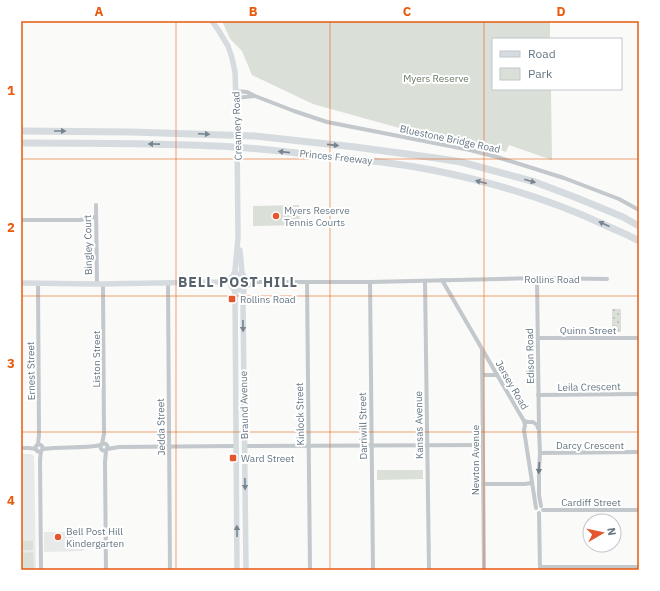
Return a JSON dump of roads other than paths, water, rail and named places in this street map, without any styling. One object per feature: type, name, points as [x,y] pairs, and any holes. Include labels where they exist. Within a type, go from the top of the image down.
[{"type":"highway","name":"Princes Freeway","points":[[21,131],[131,132],[255,136],[436,158],[461,162],[535,182],[623,217],[639,226]]},
{"type":"highway","name":"Princes Freeway","points":[[21,143],[216,146],[386,163],[432,170],[512,190],[551,202],[588,217],[639,241]]},
{"type":"street","name":"Creamery Road","points":[[212,21],[230,52],[234,68],[236,91],[238,238],[235,271],[233,276]]},
{"type":"street","name":"Bluestone Bridge Road","points":[[236,91],[246,92],[327,122],[470,150],[497,157],[564,178],[619,199],[639,210]]},
{"type":"street","name":"Bluestone Bridge Road","points":[[236,98],[255,96]]},
{"type":"street","name":"Bingley Court","points":[[96,205],[95,217],[100,284]]},
{"type":"street","points":[[21,220],[80,220],[95,217]]},
{"type":"street","name":"Creamery Road","points":[[238,238],[242,273],[244,277]]},
{"type":"street","points":[[21,283],[100,284],[220,282],[239,289],[244,287],[246,281],[244,277],[239,275],[220,282]]},
{"type":"street","points":[[233,276],[231,281],[231,285],[233,287]]},
{"type":"street","name":"Rollins Road","points":[[244,277],[258,282],[370,282],[537,278],[607,279]]},
{"type":"street","name":"Edison Road","points":[[537,278],[540,453],[539,495],[541,509],[540,569]]},
{"type":"street","name":"Jersey Road","points":[[442,280],[526,423],[524,430],[536,511],[541,509]]},
{"type":"street","name":"Kansas Avenue","points":[[425,281],[429,570]]},
{"type":"street","name":"Rollins Road","points":[[244,287],[258,282]]},
{"type":"street","name":"Kinlock Street","points":[[307,282],[310,570]]},
{"type":"street","name":"Darriwill Street","points":[[370,282],[373,570]]},
{"type":"street","name":"Ernest Street","points":[[38,283],[41,570]]},
{"type":"street","name":"Jedda Street","points":[[168,283],[170,570]]},
{"type":"street","name":"Liston Street","points":[[100,284],[105,462],[106,570]]},
{"type":"street","name":"Braund Avenue","points":[[233,287],[235,293],[238,570]]},
{"type":"street","name":"Braund Avenue","points":[[244,287],[246,570]]},
{"type":"street","name":"Quinn Street","points":[[538,338],[639,338]]},
{"type":"street","name":"Newton Avenue","points":[[482,349],[484,570]]},
{"type":"street","points":[[483,375],[497,375]]},
{"type":"street","name":"Leila Crescent","points":[[538,396],[639,394]]},
{"type":"street","points":[[526,423],[533,422],[539,415]]},
{"type":"street","points":[[533,422],[539,430]]},
{"type":"street","points":[[21,448],[483,445]]},
{"type":"street","name":"Darcy Crescent","points":[[540,453],[639,452]]},
{"type":"street","points":[[483,484],[525,484],[531,482]]},
{"type":"street","name":"Cardiff Street","points":[[541,509],[639,510]]},
{"type":"street","points":[[540,569],[639,567]]},
{"type":"place","name":"Myers Reserve Tennis Courts","points":[[276,216]]},
{"type":"place","name":"Rollins Road","points":[[232,299]]},
{"type":"place","name":"Ward Street","points":[[233,458]]},
{"type":"place","name":"Bell Post Hill Kindergarten","points":[[58,537]]},
{"type":"district","name":"BELL POST HILL","points":[[238,282]]},
{"type":"park label","name":"Myers Reserve","points":[[436,78]]}]
